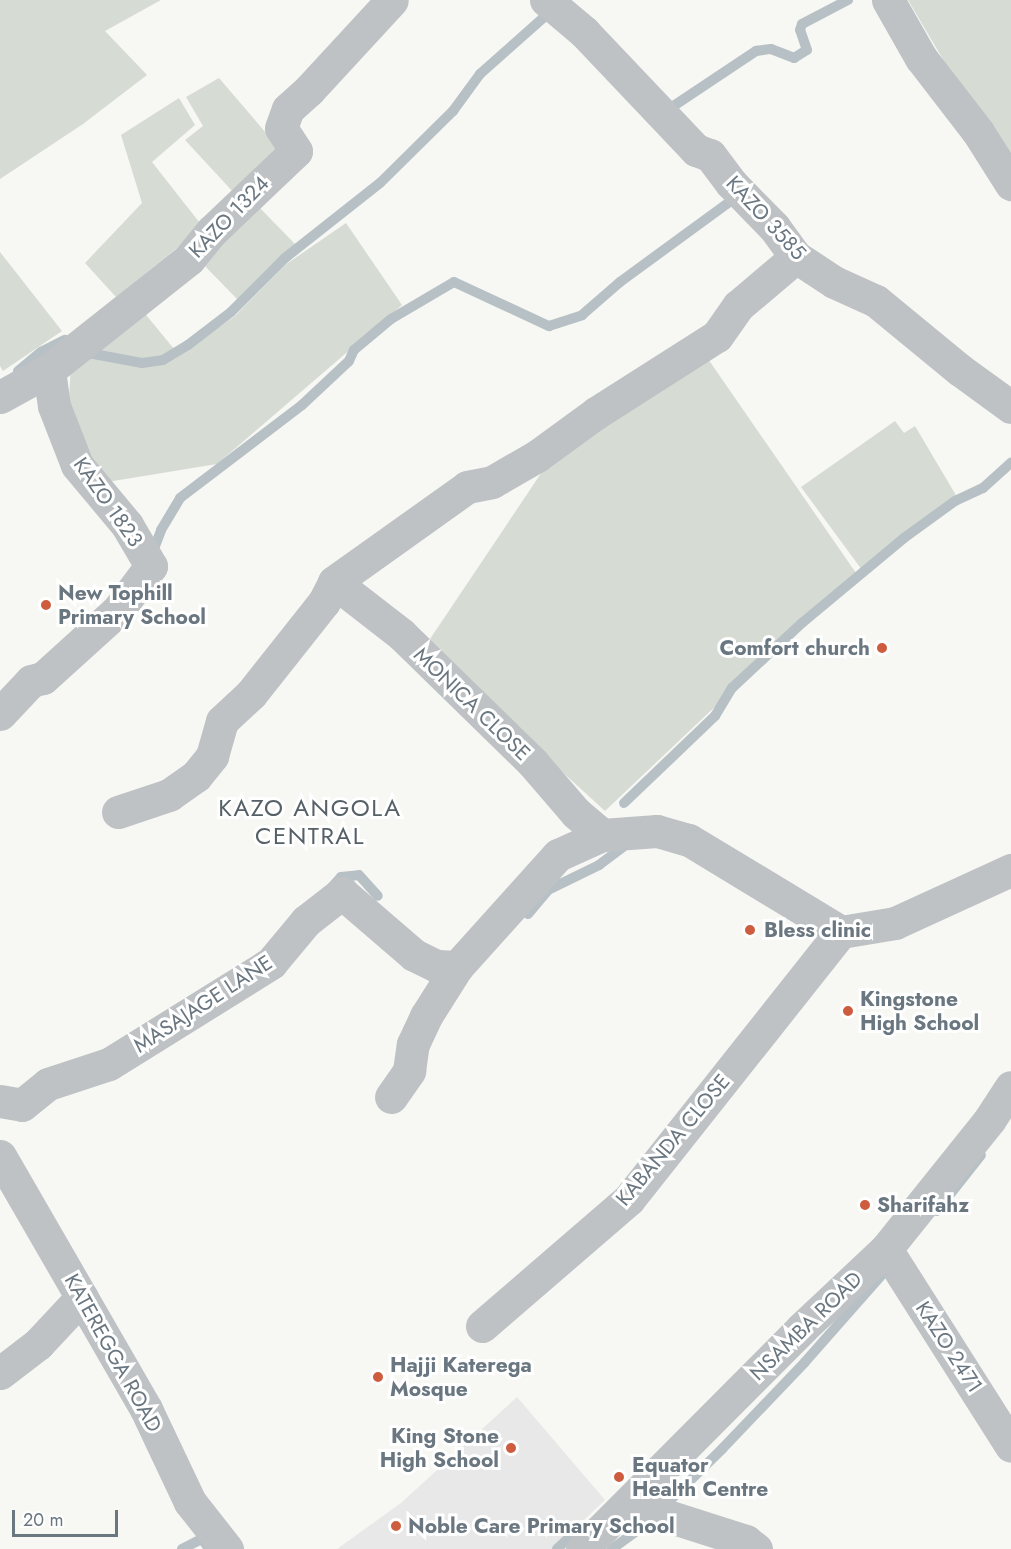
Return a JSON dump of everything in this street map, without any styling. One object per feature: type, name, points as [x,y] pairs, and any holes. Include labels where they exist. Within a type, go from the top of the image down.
[{"type":"street","name":"KAZO 1324","points":[[0,397],[49,370],[189,259],[212,231],[296,151],[281,128],[288,109],[309,90],[392,0]]},
{"type":"street","name":"KAZO 3585","points":[[546,0],[584,32],[696,150],[710,155],[731,183],[774,227],[796,257],[834,282],[876,301],[960,370],[1011,407]]},
{"type":"street","points":[[888,0],[921,58],[978,132],[1011,184]]},
{"type":"street","points":[[118,812],[169,795],[196,776],[212,756],[222,721],[251,694],[324,602],[334,582],[467,486],[492,482],[537,456],[596,412],[717,336],[738,306],[796,257]]},
{"type":"street","name":"KAZO 1823","points":[[0,714],[31,681],[43,678],[118,610],[151,566],[127,525],[77,465],[54,406],[49,370]]},
{"type":"street","name":"MONICA CLOSE","points":[[334,582],[401,634],[533,763],[576,813],[602,835]]},
{"type":"street","points":[[391,1096],[409,1071],[413,1044],[426,1016],[457,967],[558,855],[602,835],[657,831],[689,840],[841,932],[895,923],[1011,870]]},
{"type":"street","name":"MASAJAGE LANE","points":[[0,1101],[22,1105],[48,1084],[109,1064],[271,963],[306,921],[342,893],[414,955],[437,966],[457,967]]},
{"type":"street","name":"KABANDA CLOSE","points":[[482,1326],[629,1199],[841,932]]},
{"type":"street","name":"NSAMBA ROAD","points":[[582,1549],[802,1328],[886,1249],[990,1119],[1011,1088]]},
{"type":"street","name":"KATEREGGA ROAD","points":[[0,1156],[146,1409],[190,1502],[227,1549]]},
{"type":"street","name":"KAZO 2471","points":[[886,1249],[1011,1446]]},
{"type":"street","points":[[0,1373],[38,1344],[82,1297]]},
{"type":"street","points":[[635,1497],[658,1513],[746,1541],[756,1549]]},
{"type":"shaded area","points":[[0,0],[161,0],[105,31],[147,75],[83,124],[0,179]]},
{"type":"shaded area","points":[[908,0],[1011,0],[1011,164],[958,85]]},
{"type":"shaded area","points":[[219,78],[284,154],[235,194],[185,140],[203,126],[186,97]]},
{"type":"shaded area","points":[[179,98],[195,125],[152,162],[203,227],[116,297],[85,263],[142,203],[121,135]]},
{"type":"shaded area","points":[[257,205],[295,244],[238,300],[200,261]]},
{"type":"shaded area","points":[[346,223],[402,305],[217,464],[101,483],[68,418],[71,363],[137,304],[179,355],[235,316],[285,265]]},
{"type":"shaded area","points":[[0,252],[62,331],[3,371],[0,366]]},
{"type":"shaded area","points":[[706,356],[856,573],[605,811],[427,648],[430,639],[556,451]]},
{"type":"shaded area","points":[[895,421],[904,433],[915,426],[957,497],[862,570],[801,487]]},
{"type":"shaded area","name":"King Stone High School","points":[[517,1397],[605,1500],[553,1549],[337,1549],[401,1503]]},
{"type":"waterway","points":[[669,109],[756,51],[771,49],[794,58],[807,50],[800,30],[802,24],[848,0]]},
{"type":"waterway","points":[[83,352],[142,363],[163,360],[188,345],[231,312],[285,258],[380,183],[453,111],[480,74],[543,18],[555,11]]},
{"type":"waterway","points":[[152,554],[161,530],[180,498],[302,405],[349,361],[354,350],[391,319],[454,282],[549,326],[582,315],[620,282],[739,195]]},
{"type":"waterway","points":[[18,371],[41,352],[65,340]]},
{"type":"waterway","points":[[624,803],[715,716],[732,688],[802,623],[904,538],[955,501],[983,488],[1011,463]]},
{"type":"waterway","points":[[528,914],[548,890],[599,865],[623,847]]},
{"type":"waterway","points":[[332,887],[341,877],[359,875],[378,896]]},
{"type":"waterway","points":[[937,1211],[981,1155]]},
{"type":"waterway","points":[[612,1549],[646,1524],[722,1449],[805,1362],[888,1268]]},
{"type":"waterway","points":[[557,1549],[583,1525]]},
{"type":"waterway","points":[[182,1549],[202,1539],[207,1546]]},
{"type":"place","name":"New Tophill Primary School","points":[[46,605]]},
{"type":"place","name":"Comfort church","points":[[882,648]]},
{"type":"place","name":"Bless clinic","points":[[750,930]]},
{"type":"place","name":"Kingstone High School","points":[[848,1011]]},
{"type":"place","name":"Sharifahz","points":[[865,1205]]},
{"type":"place","name":"Hajji Katerega Mosque","points":[[378,1377]]},
{"type":"place","name":"King Stone High School","points":[[511,1448]]},
{"type":"place","name":"Equator Health Centre","points":[[619,1477]]},
{"type":"place","name":"Noble Care Primary School","points":[[396,1526]]},
{"type":"district","name":"KAZO ANGOLA CENTRAL","points":[[310,822]]}]
